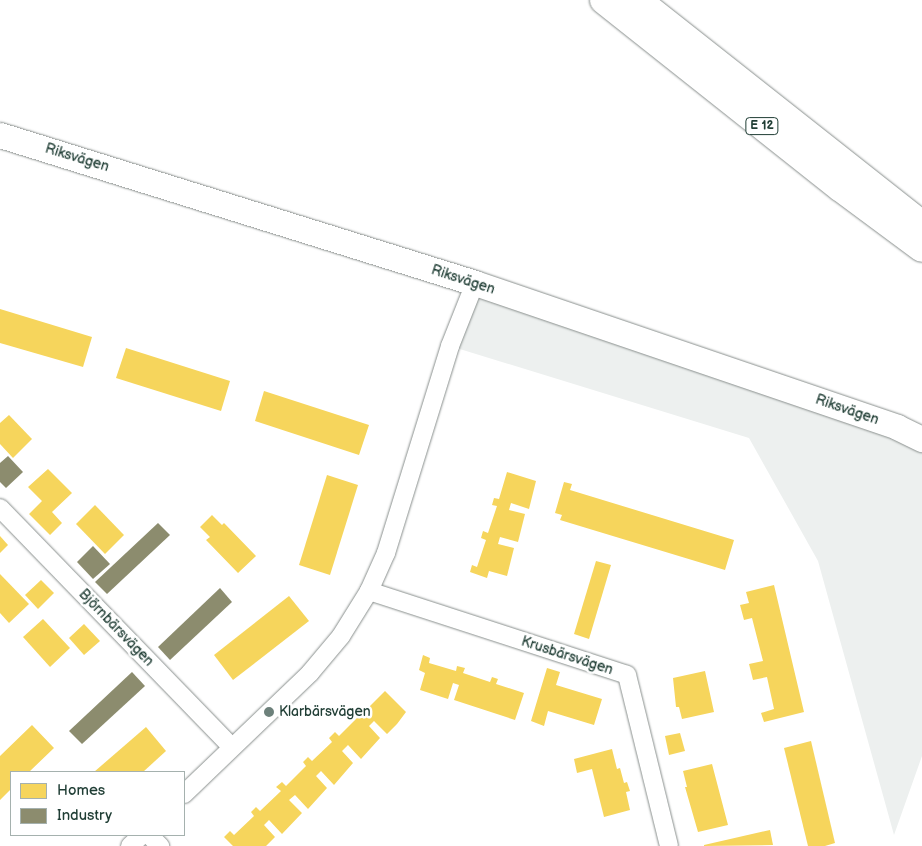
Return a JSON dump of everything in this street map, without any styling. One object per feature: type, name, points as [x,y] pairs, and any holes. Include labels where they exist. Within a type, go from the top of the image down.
[{"type":"highway","name":"E 12","points":[[604,0],[922,248]]},
{"type":"highway","name":"E 12","points":[[637,0],[922,225]]},
{"type":"street","name":"Riksvägen","points":[[0,135],[475,283],[897,427],[922,439]]},
{"type":"street","points":[[185,793],[310,673],[341,636],[369,591],[386,553],[450,346],[475,283]]},
{"type":"street","name":"Björnbärsvägen","points":[[0,508],[232,747]]},
{"type":"street","name":"Krusbärsvägen","points":[[369,591],[627,676],[669,846]]},
{"type":"street","points":[[130,846],[141,836]]},
{"type":"street","points":[[150,836],[160,846]]},
{"type":"shaded area","points":[[475,283],[922,439],[922,756],[894,835],[818,561],[749,438],[450,346]]},
{"type":"building: Homes","points":[[0,309],[92,337],[83,367],[0,343]]},
{"type":"building: Homes","points":[[126,348],[230,381],[221,411],[116,378]]},
{"type":"building: Homes","points":[[264,391],[369,425],[359,455],[255,421]]},
{"type":"building: Homes","points":[[9,415],[32,439],[13,458],[0,444],[0,423]]},
{"type":"building: Homes","points":[[48,469],[72,493],[52,512],[62,523],[50,535],[29,514],[42,501],[28,487]]},
{"type":"building: Homes","points":[[507,472],[536,481],[529,509],[511,503],[509,510],[525,514],[518,542],[500,537],[498,544],[514,548],[507,576],[489,571],[487,578],[470,572],[472,565],[477,567],[486,540],[481,538],[483,531],[488,533],[497,506],[492,505],[494,498],[499,499]]},
{"type":"building: Homes","points":[[327,475],[358,485],[330,575],[299,565]]},
{"type":"building: Homes","points":[[564,482],[572,484],[570,490],[734,540],[725,570],[560,520],[562,515],[555,513]]},
{"type":"building: Homes","points":[[95,505],[124,535],[105,554],[76,524]]},
{"type":"building: Homes","points":[[212,515],[222,525],[224,523],[256,556],[238,573],[206,540],[210,537],[200,527]]},
{"type":"building: Homes","points":[[0,536],[8,545],[0,553]]},
{"type":"building: Homes","points":[[596,561],[611,565],[589,639],[574,634]]},
{"type":"building: Homes","points":[[0,574],[29,604],[9,623],[0,613]]},
{"type":"building: Homes","points":[[41,580],[54,593],[38,609],[25,595]]},
{"type":"building: Homes","points":[[774,585],[804,712],[764,722],[761,713],[774,709],[767,677],[753,680],[749,664],[763,661],[752,618],[744,620],[740,605],[749,603],[746,592]]},
{"type":"building: Homes","points":[[289,596],[309,621],[233,680],[214,655]]},
{"type":"building: Homes","points":[[43,619],[70,648],[50,667],[23,637]]},
{"type":"building: Homes","points":[[84,624],[100,641],[84,655],[69,638]]},
{"type":"building: Homes","points":[[423,655],[430,658],[429,663],[456,671],[457,666],[465,668],[463,673],[490,682],[492,677],[498,679],[496,684],[524,693],[515,720],[454,700],[459,685],[453,683],[448,699],[420,690],[425,673],[419,670]]},
{"type":"building: Homes","points":[[547,668],[560,672],[556,685],[602,699],[594,725],[548,711],[544,726],[531,721]]},
{"type":"building: Homes","points":[[705,671],[714,712],[682,719],[679,707],[676,707],[673,678]]},
{"type":"building: Homes","points":[[385,691],[406,712],[387,734],[374,721],[369,726],[380,738],[361,759],[348,745],[342,751],[353,763],[334,785],[321,771],[316,776],[327,788],[308,809],[295,795],[289,800],[302,813],[282,834],[269,820],[264,825],[275,837],[266,846],[233,846],[224,837],[230,831],[234,835],[254,816],[251,812],[256,807],[260,811],[281,791],[276,787],[282,782],[286,786],[306,766],[303,762],[308,757],[312,761],[332,742],[329,738],[335,732],[339,736],[359,716],[356,712],[361,707],[365,711]]},
{"type":"building: Homes","points":[[32,725],[54,748],[30,771],[10,771],[10,790],[0,800],[0,756]]},
{"type":"building: Homes","points":[[146,727],[166,751],[144,771],[95,771]]},
{"type":"building: Homes","points":[[680,733],[685,751],[669,755],[665,736]]},
{"type":"building: Homes","points":[[811,741],[835,843],[825,846],[808,846],[784,748]]},
{"type":"building: Homes","points":[[612,749],[617,769],[620,768],[624,783],[627,782],[630,791],[626,792],[630,810],[604,817],[592,769],[577,773],[574,759]]},
{"type":"building: Homes","points":[[712,764],[728,825],[698,832],[685,787],[687,787],[683,771]]},
{"type":"building: Homes","points":[[770,830],[773,845],[704,846],[704,845]]},
{"type":"building: Industry","points":[[8,456],[23,472],[6,488],[0,482],[0,463]]},
{"type":"building: Industry","points":[[158,523],[170,535],[107,594],[95,582]]},
{"type":"building: Industry","points":[[93,546],[110,564],[93,579],[77,562]]},
{"type":"building: Industry","points":[[220,588],[232,602],[170,660],[158,647]]},
{"type":"building: Industry","points":[[132,672],[145,686],[82,744],[69,731]]},
{"type":"place","name":"Klarbärsvägen","points":[[269,712]]}]
